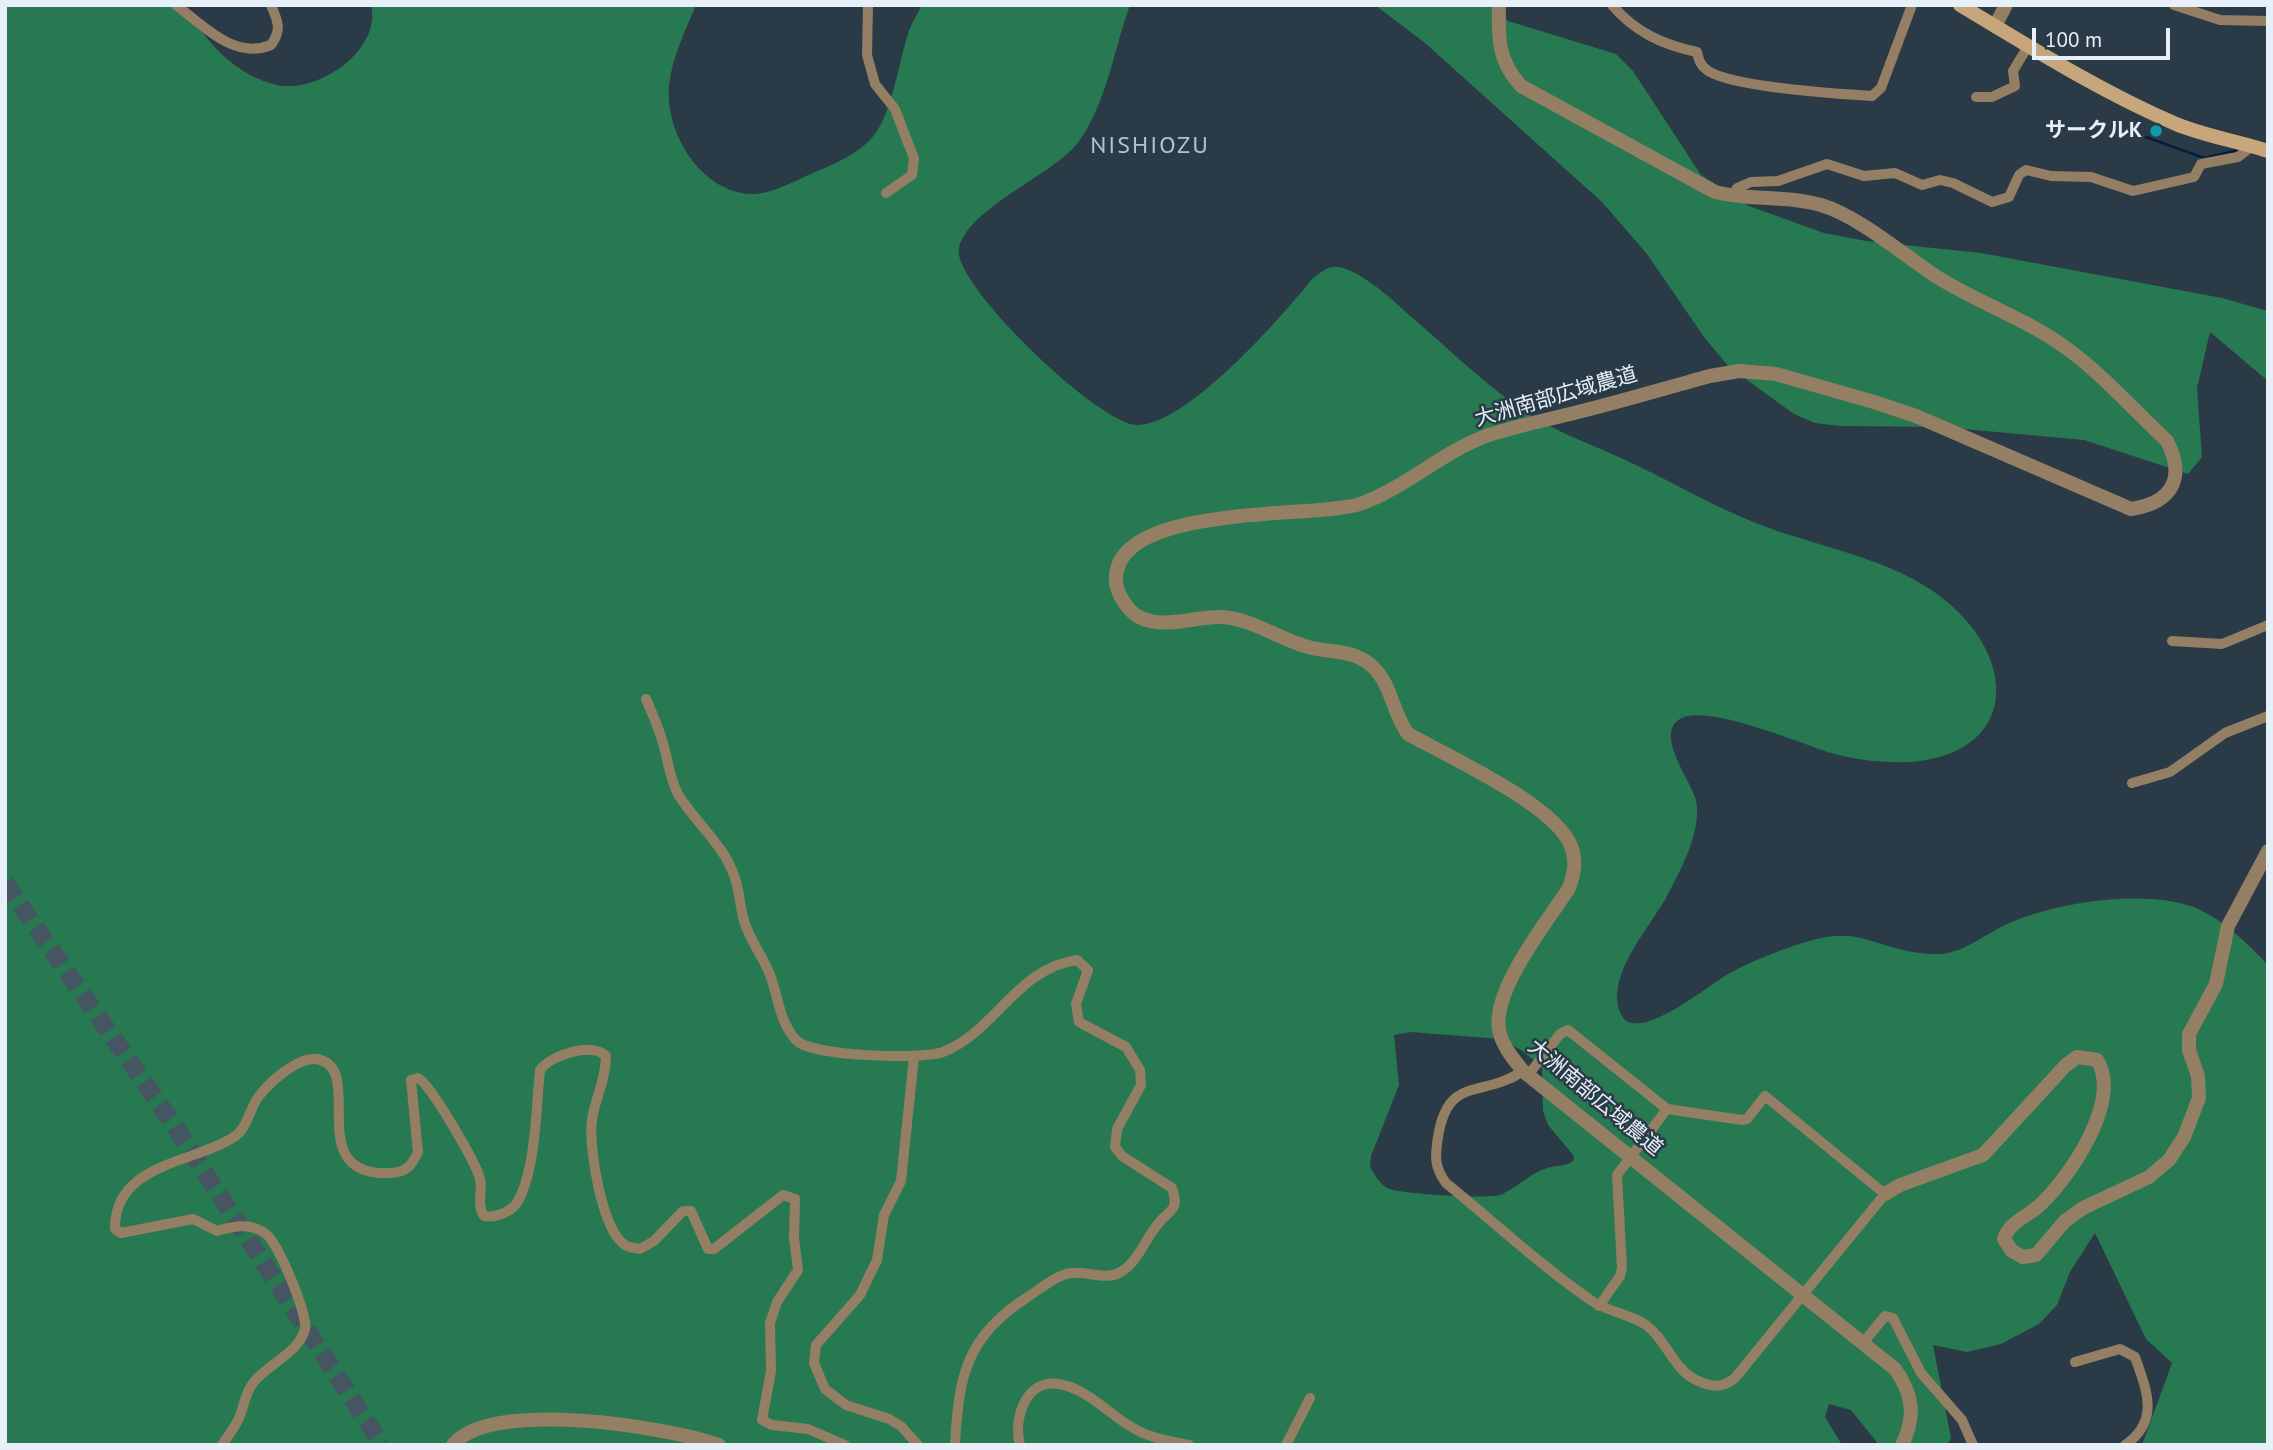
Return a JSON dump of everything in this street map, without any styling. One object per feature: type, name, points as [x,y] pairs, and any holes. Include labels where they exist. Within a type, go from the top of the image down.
[{"type":"main road","points":[[1960,5],[2028,46],[2175,123],[2268,151]]},
{"type":"street","points":[[176,5],[214,35],[246,50],[271,45],[278,36],[279,26],[271,5]]},
{"type":"street","points":[[868,5],[867,55],[875,84],[895,109],[914,158],[912,175],[886,192]]},
{"type":"street","name":"大洲南部広域農道","points":[[1499,5],[1498,39],[1502,59],[1521,86],[1696,184],[1732,197],[1799,200],[1823,205],[1855,223],[1938,278],[2062,345],[2167,440],[2175,456],[2176,474],[2171,488],[2159,502],[2131,509],[1884,405],[1776,374],[1739,371],[1710,376],[1486,436],[1361,503],[1312,510],[1264,512],[1194,523],[1142,541],[1128,552],[1119,565],[1116,583],[1124,603],[1137,616],[1157,623],[1221,617],[1241,620],[1294,643],[1361,657],[1384,681],[1398,721],[1408,734],[1527,800],[1560,829],[1571,845],[1575,873],[1569,888],[1517,969],[1499,1011],[1499,1033],[1510,1055],[1526,1072],[1895,1369],[1907,1385],[1912,1415],[1902,1445]]},
{"type":"street","points":[[1612,5],[1637,29],[1673,47],[1697,52],[1699,62],[1714,74],[1779,88],[1872,96],[1881,88],[1912,5]]},
{"type":"street","points":[[1995,26],[2006,5]]},
{"type":"street","points":[[2174,5],[2220,20],[2268,21]]},
{"type":"street","points":[[1976,97],[1992,97],[2015,86],[2013,71],[2028,46]]},
{"type":"street","points":[[1732,197],[1737,188],[1751,182],[1778,181],[1827,164],[1864,176],[1895,173],[1922,185],[1940,180],[1953,183],[1992,202],[2009,197],[2019,175],[2026,170],[2051,176],[2076,174],[2133,191],[2194,177],[2201,164],[2238,157],[2252,146]]},
{"type":"street","points":[[2172,641],[2222,644],[2268,625]]},
{"type":"street","points":[[646,699],[663,742],[676,791],[722,848],[735,877],[745,924],[769,973],[786,1025],[797,1041],[806,1047],[825,1050],[914,1057],[942,1052],[961,1042],[1009,996],[1042,971],[1062,962],[1082,962],[1088,970],[1076,1004],[1079,1022],[1126,1046],[1140,1070],[1141,1084],[1117,1129],[1115,1147],[1122,1156],[1172,1188],[1175,1196],[1174,1208],[1157,1224],[1131,1265],[1115,1275],[1070,1273],[1053,1280],[1007,1310],[990,1327],[964,1372],[955,1409],[955,1445]]},
{"type":"street","points":[[2132,783],[2170,772],[2225,733],[2268,716]]},
{"type":"street","points":[[1885,1194],[1765,1096],[1747,1119],[1742,1120],[1667,1109],[1568,1030],[1560,1034],[1526,1072],[1453,1099],[1441,1112],[1435,1153],[1436,1170],[1446,1183],[1600,1306],[1644,1324],[1658,1335],[1682,1370],[1693,1379],[1715,1387],[1725,1386],[1735,1378],[1801,1293],[1885,1194],[1900,1185],[1968,1164],[1983,1156],[2066,1065],[2077,1057],[2097,1060],[2104,1070],[2103,1091],[2094,1124],[2080,1156],[2063,1181],[2040,1206],[2006,1231],[2004,1239],[2012,1251],[2023,1257],[2036,1255],[2065,1221],[2083,1208],[2150,1177],[2159,1169],[2184,1137],[2199,1098],[2198,1076],[2189,1050],[2189,1034],[2216,984],[2228,926],[2268,852]]},
{"type":"street","points":[[222,1445],[237,1422],[246,1394],[254,1381],[300,1342],[306,1327],[296,1293],[269,1236],[255,1228],[238,1225],[217,1231],[193,1219],[121,1233],[115,1228],[115,1219],[128,1190],[153,1170],[175,1159],[233,1138],[241,1130],[258,1097],[276,1079],[304,1060],[316,1059],[335,1075],[344,1153],[356,1168],[370,1174],[398,1173],[408,1169],[414,1162],[418,1152],[411,1080],[418,1078],[424,1081],[441,1106],[480,1178],[480,1210],[490,1217],[509,1211],[517,1202],[530,1158],[540,1070],[558,1056],[590,1050],[606,1056],[606,1071],[592,1118],[590,1142],[593,1170],[603,1205],[619,1240],[625,1246],[640,1250],[654,1241],[683,1211],[691,1211],[701,1238],[708,1249],[714,1249],[783,1195],[794,1199],[794,1238],[798,1270],[777,1303],[770,1323],[771,1371],[762,1420],[772,1425],[808,1429],[845,1445]]},
{"type":"street","points":[[914,1057],[901,1181],[884,1215],[877,1260],[860,1295],[816,1345],[814,1363],[825,1389],[846,1405],[889,1419],[901,1426],[918,1445]]},
{"type":"street","points":[[1600,1306],[1620,1276],[1617,1175],[1629,1155],[1667,1109]]},
{"type":"street","points":[[1863,1343],[1885,1316],[1893,1318],[1922,1373],[1962,1420],[1973,1445]]},
{"type":"street","points":[[2075,1362],[2120,1349],[2136,1357],[2148,1395],[2149,1411],[2146,1424],[2125,1445]]},
{"type":"street","points":[[1020,1445],[1016,1419],[1022,1405],[1031,1393],[1044,1385],[1059,1384],[1076,1390],[1133,1429],[1152,1437],[1189,1445]]},
{"type":"street","points":[[1286,1445],[1310,1398]]},
{"type":"street","points":[[453,1445],[466,1433],[501,1424],[544,1420],[595,1421],[666,1430],[719,1445]]},
{"type":"green space","points":[[5,5],[185,5],[202,32],[234,65],[261,80],[293,86],[328,76],[357,52],[367,38],[372,22],[371,5],[696,5],[671,75],[669,104],[673,122],[690,157],[702,171],[733,191],[751,194],[764,193],[786,185],[838,162],[867,143],[875,134],[888,108],[908,34],[922,5],[1130,5],[1097,109],[1080,140],[1069,153],[979,218],[966,233],[959,248],[963,265],[978,290],[1001,319],[1030,349],[1092,402],[1118,419],[1137,425],[1158,420],[1207,389],[1280,317],[1313,278],[1330,268],[1343,268],[1363,277],[1483,380],[1540,421],[1752,522],[1866,559],[1913,579],[1953,607],[1975,631],[1989,657],[1996,682],[1995,706],[1985,727],[1968,744],[1942,756],[1908,762],[1859,759],[1711,716],[1693,715],[1680,719],[1673,726],[1673,746],[1696,800],[1696,825],[1689,850],[1667,896],[1623,970],[1618,986],[1618,1001],[1622,1016],[1630,1023],[1643,1023],[1658,1018],[1740,968],[1779,951],[1821,938],[1854,937],[1911,952],[1941,954],[1959,949],[2003,926],[2032,915],[2105,900],[2155,899],[2198,909],[2227,926],[2268,965],[2268,1445],[2142,1445],[2172,1363],[2146,1339],[2095,1233],[2070,1272],[2057,1305],[2039,1324],[2001,1344],[1967,1352],[1933,1345],[1951,1438],[1947,1445],[1879,1445],[1851,1410],[1829,1404],[1825,1417],[1842,1445],[5,1445]],"holes":[[[1411,1032],[1500,1039],[1521,1050],[1542,1067],[1543,1111],[1548,1125],[1574,1156],[1573,1161],[1541,1170],[1500,1195],[1424,1194],[1384,1186],[1370,1167],[1371,1156],[1399,1085],[1394,1035]]]},
{"type":"green space","points":[[1375,5],[1494,5],[1508,21],[1616,54],[1633,71],[1701,175],[1749,206],[1824,233],[1866,241],[1981,253],[2222,298],[2268,311],[2268,381],[2210,332],[2197,388],[2202,457],[2188,474],[2084,440],[1942,427],[1840,426],[1815,423],[1794,414],[1728,366],[1704,337],[1647,254],[1602,202],[1425,43]]},
{"type":"waterway","points":[[2146,137],[2204,158],[2239,150]]},
{"type":"tunnel","points":[[5,883],[174,1125],[382,1445]]},
{"type":"place","name":"サークルK","points":[[2156,131]]},
{"type":"district","name":"NISHIOZU","points":[[1150,146]]}]
